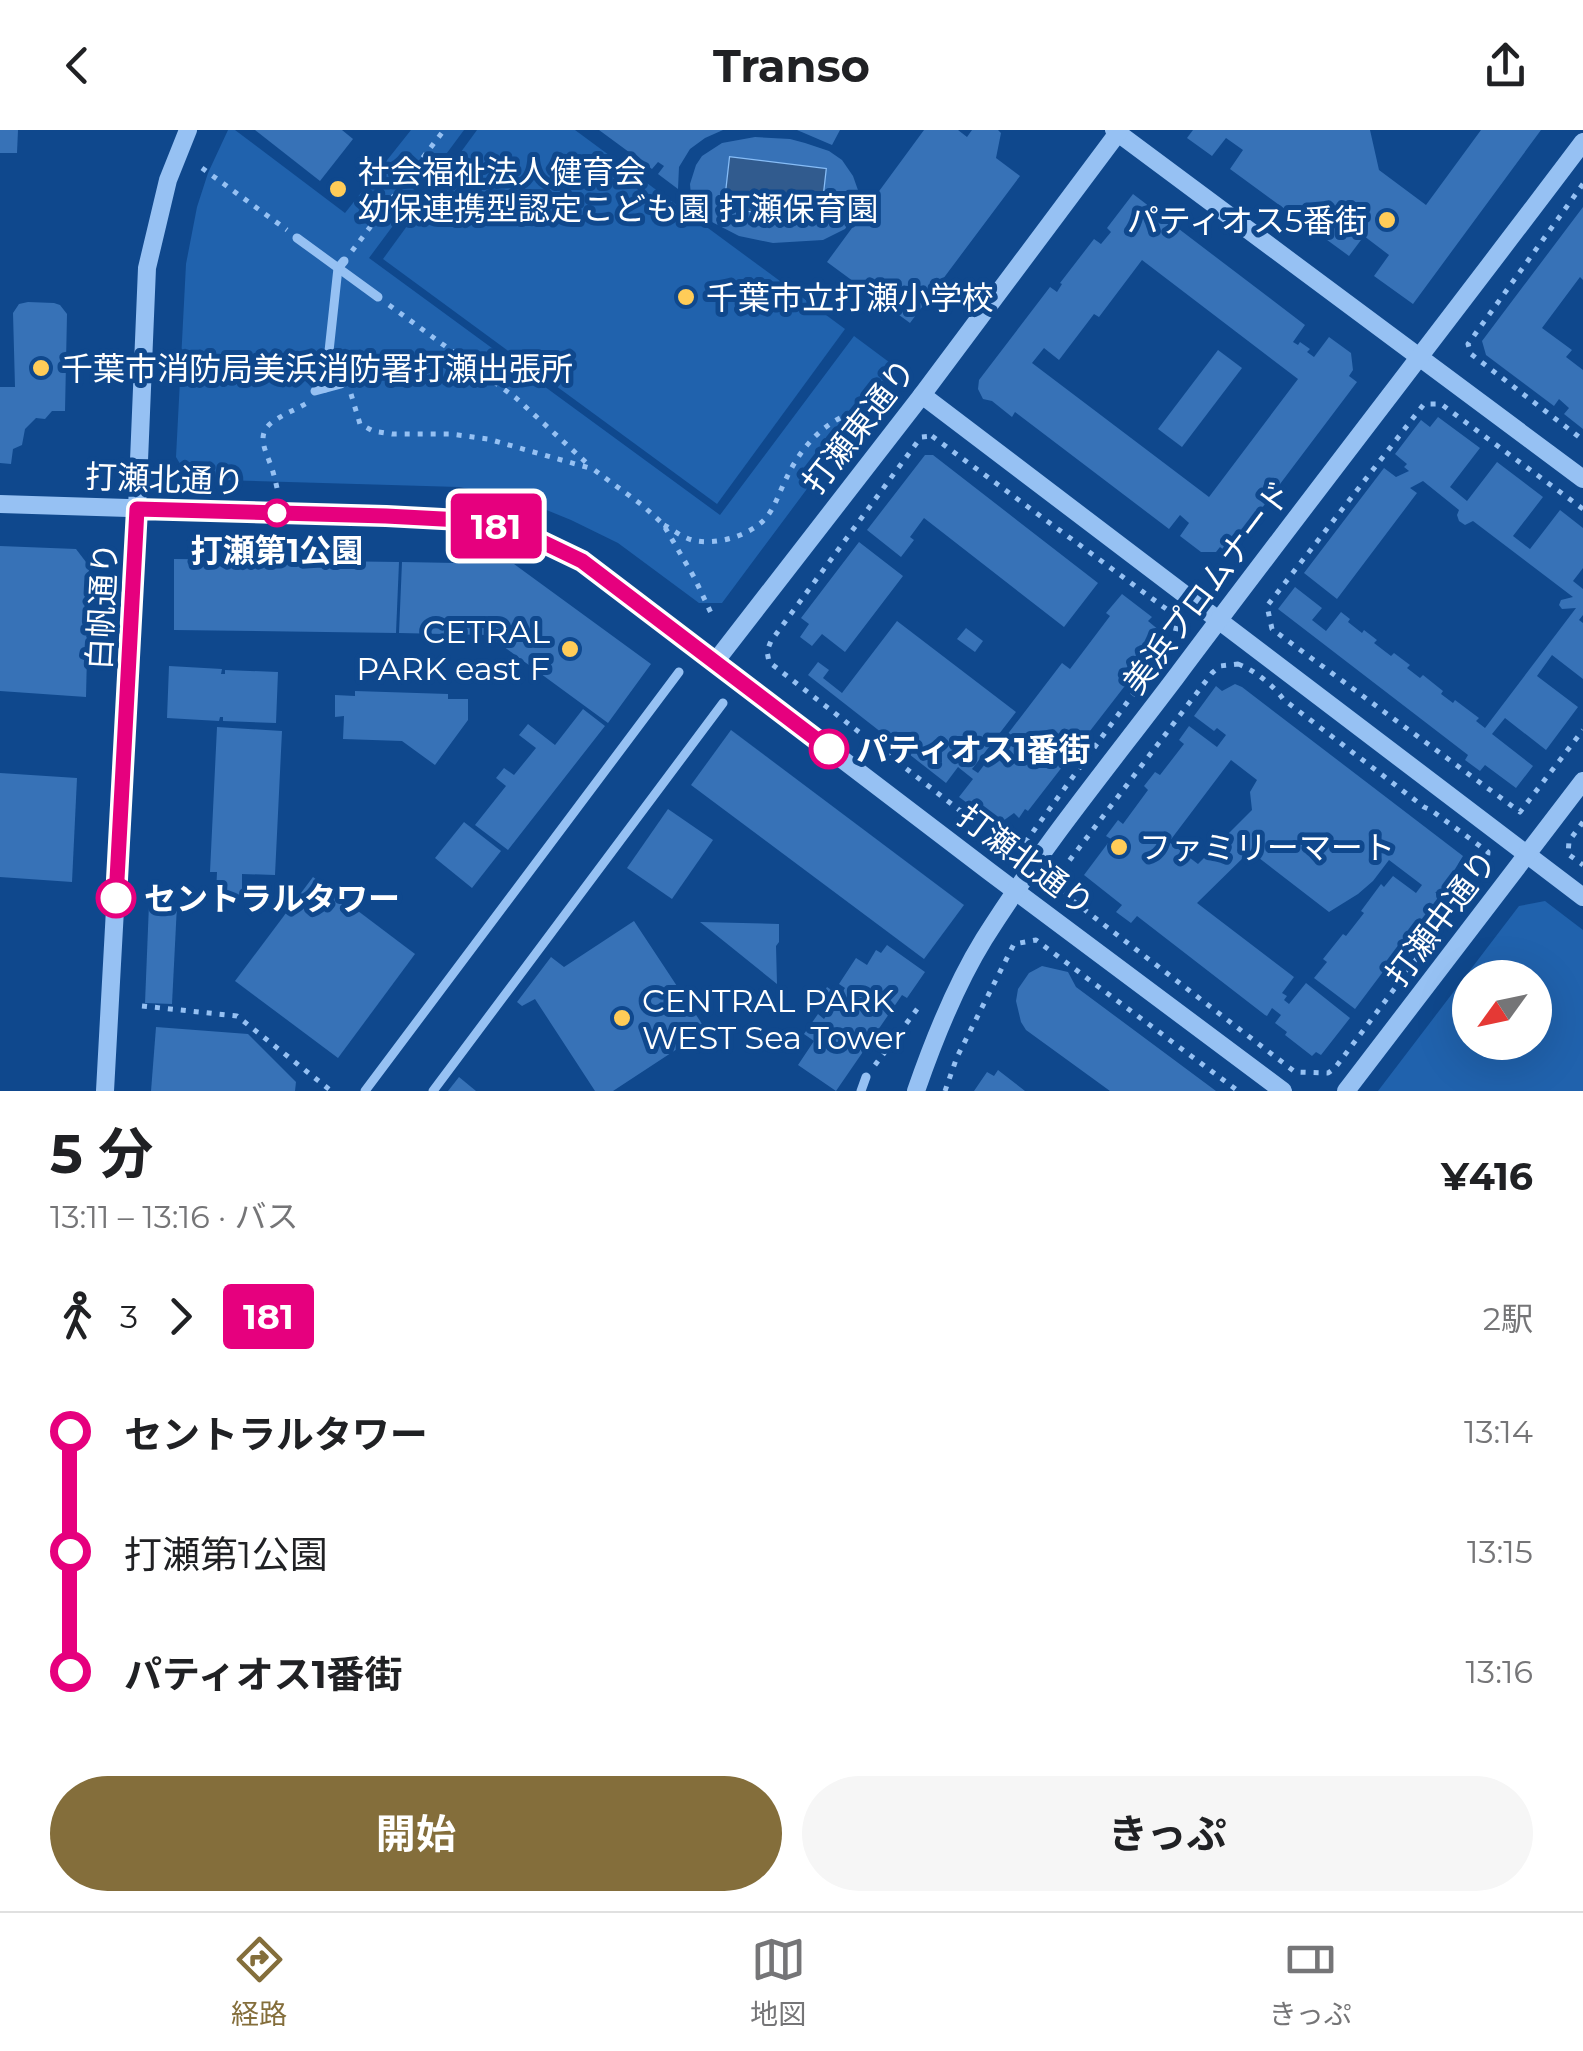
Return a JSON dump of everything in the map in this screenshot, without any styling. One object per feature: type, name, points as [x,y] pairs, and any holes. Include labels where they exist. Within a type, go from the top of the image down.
[{"type":"street","name":"白帆通り","points":[[105,1091],[147,268],[168,180],[188,130]]},
{"type":"street","points":[[1117,131],[1583,479]]},
{"type":"street","name":"打瀬東通り","points":[[716,662],[922,395],[1117,131]]},
{"type":"street","name":"美浜プロムナード","points":[[916,1091],[930,1050],[982,942],[1016,891],[1583,142]]},
{"type":"street","points":[[297,238],[341,265],[378,298]]},
{"type":"street","points":[[340,384],[320,389],[341,265]]},
{"type":"street","points":[[922,395],[1583,898]]},
{"type":"street","name":"打瀬北通り","points":[[0,504],[402,516],[480,521],[530,536],[582,561],[1284,1091]]},
{"type":"street","points":[[366,1091],[679,672]]},
{"type":"street","points":[[433,1091],[723,704]]},
{"type":"street","name":"打瀬中通り","points":[[1346,1091],[1583,781]]},
{"type":"street","points":[[861,1091],[866,1077]]},
{"type":"path","points":[[341,265],[444,130]]},
{"type":"path","points":[[202,168],[297,238]]},
{"type":"path","points":[[1583,184],[1468,344],[1471,354],[1583,440]]},
{"type":"path","points":[[378,298],[516,398],[593,469],[663,524],[690,540],[712,542],[754,528],[767,517],[796,458],[814,435],[857,409],[875,408]]},
{"type":"path","points":[[340,384],[352,396],[360,424],[374,432],[488,439],[593,469]]},
{"type":"path","points":[[277,488],[262,442],[266,426],[305,404],[320,389]]},
{"type":"path","points":[[1583,509],[1441,404],[1424,404],[1266,606],[1272,629],[1520,812],[1583,730]]},
{"type":"path","points":[[932,436],[1169,611],[1177,624],[1174,638],[1027,840],[1012,844],[994,837],[769,662],[771,640],[921,437],[932,436]]},
{"type":"path","points":[[663,524],[712,613]]},
{"type":"path","points":[[1238,664],[1488,852],[1481,872],[1336,1068],[1328,1072],[1295,1072],[1068,897],[1060,875],[1063,869],[1212,673],[1220,666],[1238,664]]},
{"type":"path","points":[[1583,822],[1569,840],[1568,854],[1583,865]]},
{"type":"path","points":[[945,1091],[957,1057],[1014,944],[1036,940],[1238,1091]]},
{"type":"path","points":[[866,1077],[921,1004]]},
{"type":"path","points":[[142,1006],[236,1016],[334,1091]]},
{"type":"shaded area","name":"打瀬第1公園","points":[[228,130],[235,130],[345,213],[411,130],[464,130],[369,258],[720,515],[854,336],[897,368],[722,603],[699,603],[618,543],[522,500],[459,487],[189,479],[176,457],[186,264],[197,207]]},
{"type":"shaded area","points":[[477,130],[575,130],[845,329],[717,504],[383,259]]},
{"type":"shaded area","points":[[729,156],[827,168],[821,221],[723,209]]},
{"type":"shaded area","points":[[1545,901],[1583,930],[1583,1091],[1378,1091],[1452,994],[1452,1060],[1552,1060],[1552,960],[1478,960],[1519,906]]},
{"type":"building","points":[[0,130],[18,130],[17,153],[0,153]]},
{"type":"building","points":[[255,130],[342,130],[353,139],[320,181]]},
{"type":"building","points":[[599,130],[723,130],[690,149],[679,167],[678,189],[658,174],[664,166],[658,162],[652,169]]},
{"type":"building","points":[[797,130],[840,130],[832,145]]},
{"type":"building","points":[[924,130],[958,130],[967,137],[972,130],[998,130],[1001,133],[996,158],[1020,176],[910,323],[827,262]]},
{"type":"building","name":"パティオス5番街","points":[[1193,130],[1370,130],[1379,170],[1426,205],[1481,130],[1541,130],[1413,304],[1374,276],[1389,255],[1364,236],[1349,256],[1230,169],[1243,150],[1226,138],[1212,156],[1187,138]]},
{"type":"building","points":[[755,137],[790,139],[829,151],[842,160],[853,176],[859,193],[857,211],[845,229],[823,240],[773,243],[739,236],[708,220],[691,196],[696,165],[722,143]],"holes":[[[729,156],[827,168],[821,221],[723,209]]]},
{"type":"building","points":[[1133,194],[1305,325],[1293,342],[1310,349],[1307,352],[1314,357],[1329,337],[1351,353],[1353,370],[1349,376],[1357,382],[1228,553],[1220,547],[1216,552],[1201,552],[1180,536],[1189,523],[1180,515],[1169,529],[1015,412],[1012,417],[992,401],[983,399],[978,389],[979,380],[1050,287],[1057,292],[1094,239],[1101,244],[1111,232],[1107,228]],"holes":[[[1142,260],[1298,379],[1209,497],[1032,363],[1044,348],[1059,360],[1094,314],[1099,317]]]},
{"type":"building","points":[[1583,207],[1583,280],[1580,277],[1542,328],[1572,350],[1566,357],[1583,370],[1583,429],[1564,414],[1569,408],[1559,399],[1554,406],[1486,355],[1482,341]]},
{"type":"building","points":[[54,303],[67,314],[65,411],[52,411],[45,419],[36,418],[25,429],[22,445],[13,449],[11,464],[0,463],[0,387],[15,387],[13,313],[19,304]]},
{"type":"building","points":[[1218,350],[1242,368],[1182,447],[1158,429]]},
{"type":"building","points":[[1438,417],[1480,448],[1450,487],[1467,501],[1497,462],[1543,497],[1513,536],[1530,549],[1560,510],[1583,528],[1583,568],[1573,581],[1583,589],[1583,615],[1579,620],[1583,623],[1583,679],[1552,655],[1537,676],[1578,707],[1546,750],[1505,718],[1492,734],[1533,766],[1516,788],[1485,765],[1480,771],[1465,760],[1468,755],[1278,609],[1295,587],[1322,608],[1312,620],[1326,631],[1341,612],[1362,633],[1364,630],[1377,640],[1374,643],[1391,656],[1394,653],[1420,678],[1423,675],[1443,691],[1441,694],[1479,718],[1476,721],[1485,728],[1576,608],[1562,609],[1559,605],[1561,600],[1573,597],[1473,521],[1465,525],[1459,521],[1459,510],[1423,481],[1410,488],[1417,493],[1337,599],[1304,573],[1384,468],[1396,477],[1409,471],[1395,454],[1421,420],[1430,427]]},
{"type":"building","points":[[925,455],[933,455],[1098,583],[1064,627],[924,518],[901,557],[867,530]]},
{"type":"building","points":[[859,542],[903,576],[845,652],[822,634],[812,646],[800,637],[809,624],[801,618]]},
{"type":"building","points":[[0,546],[76,549],[89,566],[86,697],[0,691]]},
{"type":"building","points":[[174,559],[399,562],[396,633],[174,630]]},
{"type":"building","name":"CETRAL PARK east F","points":[[402,562],[514,564],[651,664],[608,723],[488,635],[399,633]]},
{"type":"building","points":[[1122,594],[1152,617],[1148,621],[1162,638],[1028,811],[1025,809],[1019,818],[1014,813],[996,826],[979,801],[974,808],[959,797],[973,779],[958,767],[946,783],[808,675],[818,662],[829,670],[823,678],[842,693],[897,621],[1016,712],[972,769],[978,773],[1062,663],[1070,669]]},
{"type":"building","points":[[966,628],[983,641],[975,652],[957,639]]},
{"type":"building","points":[[169,666],[222,669],[221,674],[225,670],[278,672],[276,723],[223,721],[223,717],[219,721],[167,718]]},
{"type":"building","points":[[1235,684],[1242,687],[1463,856],[1441,892],[1435,892],[1440,896],[1355,1009],[1314,978],[1327,962],[1323,959],[1364,913],[1361,911],[1381,884],[1384,887],[1393,876],[1416,893],[1422,885],[1389,860],[1358,894],[1329,912],[1250,851],[1197,903],[1294,977],[1282,993],[1289,1004],[1306,983],[1350,1018],[1321,1055],[1316,1052],[1312,1056],[1285,1035],[1287,1032],[1275,1023],[1281,1015],[1272,1008],[1265,1015],[1137,916],[1131,923],[1116,912],[1122,905],[1084,875],[1111,839],[1106,836],[1118,820],[1123,824],[1148,790],[1144,786],[1155,772],[1160,775],[1184,744],[1179,740],[1189,726],[1217,747],[1226,735],[1194,716],[1216,686],[1222,691]],"holes":[[[1231,760],[1257,780],[1250,792],[1252,810],[1198,864],[1169,842]]]},
{"type":"building","points":[[355,691],[448,694],[448,699],[468,699],[468,720],[435,765],[402,741],[343,739],[344,716],[335,717],[335,695],[355,696]]},
{"type":"building","points":[[583,709],[605,726],[508,850],[475,825],[506,786],[496,778],[504,768],[514,775],[536,748],[519,735],[528,724],[555,745]]},
{"type":"building","points":[[217,727],[282,731],[275,875],[242,874],[242,895],[216,894],[217,872],[210,872]]},
{"type":"building","points":[[731,730],[964,905],[924,959],[691,785]]},
{"type":"building","points":[[0,773],[77,778],[72,882],[0,877]]},
{"type":"building","points":[[668,809],[713,840],[672,899],[627,868]]},
{"type":"building","points":[[464,822],[501,851],[472,888],[435,858]]},
{"type":"building","points":[[313,877],[415,954],[338,1058],[235,981]]},
{"type":"building","points":[[149,904],[177,905],[172,1004],[145,1003]]},
{"type":"building","name":"CENTRAL PARK WEST Sea Tower","points":[[634,921],[706,1030],[613,1091],[595,1091],[535,999],[522,1006],[517,1002],[551,957],[564,967]]},
{"type":"building","points":[[700,922],[779,924],[777,984]]},
{"type":"building","points":[[887,945],[925,972],[907,998],[902,995],[836,1091],[798,1065],[814,1041],[804,1034],[818,1014],[824,1019],[833,1006],[821,997],[827,987],[840,996],[845,988],[839,984],[856,958],[867,965],[876,950],[881,953]]},
{"type":"building","points":[[1042,966],[1068,972],[1076,987],[1216,1091],[1110,1091],[1026,1030],[1021,1022],[1016,1001],[1018,989],[1029,973]]},
{"type":"building","points":[[156,1027],[248,1034],[296,1082],[295,1091],[151,1091]]},
{"type":"building","points":[[998,1070],[1025,1091],[974,1091],[987,1072],[994,1076]]},
{"type":"building","points":[[459,1077],[476,1091],[448,1091]]},
{"type":"bus line","name":"181","points":[[116,898],[137,509],[480,521],[530,536],[582,561],[829,749]]},
{"type":"place","name":"社会福祉法人健育会 幼保連携型認定こども園 打瀬保育園","points":[[338,189]]},
{"type":"place","name":"パティオス5番街","points":[[1387,220]]},
{"type":"place","name":"千葉市立打瀬小学校","points":[[686,297]]},
{"type":"place","name":"千葉市消防局美浜消防署打瀬出張所","points":[[41,368]]},
{"type":"place","name":"打瀬第1公園","points":[[277,513]]},
{"type":"place","name":"CETRAL PARK east F","points":[[570,649]]},
{"type":"place","name":"パティオス1番街","points":[[829,749]]},
{"type":"place","name":"ファミリーマート","points":[[1119,847]]},
{"type":"place","name":"セントラルタワー","points":[[116,898]]},
{"type":"place","name":"CENTRAL PARK WEST Sea Tower","points":[[622,1018]]}]
